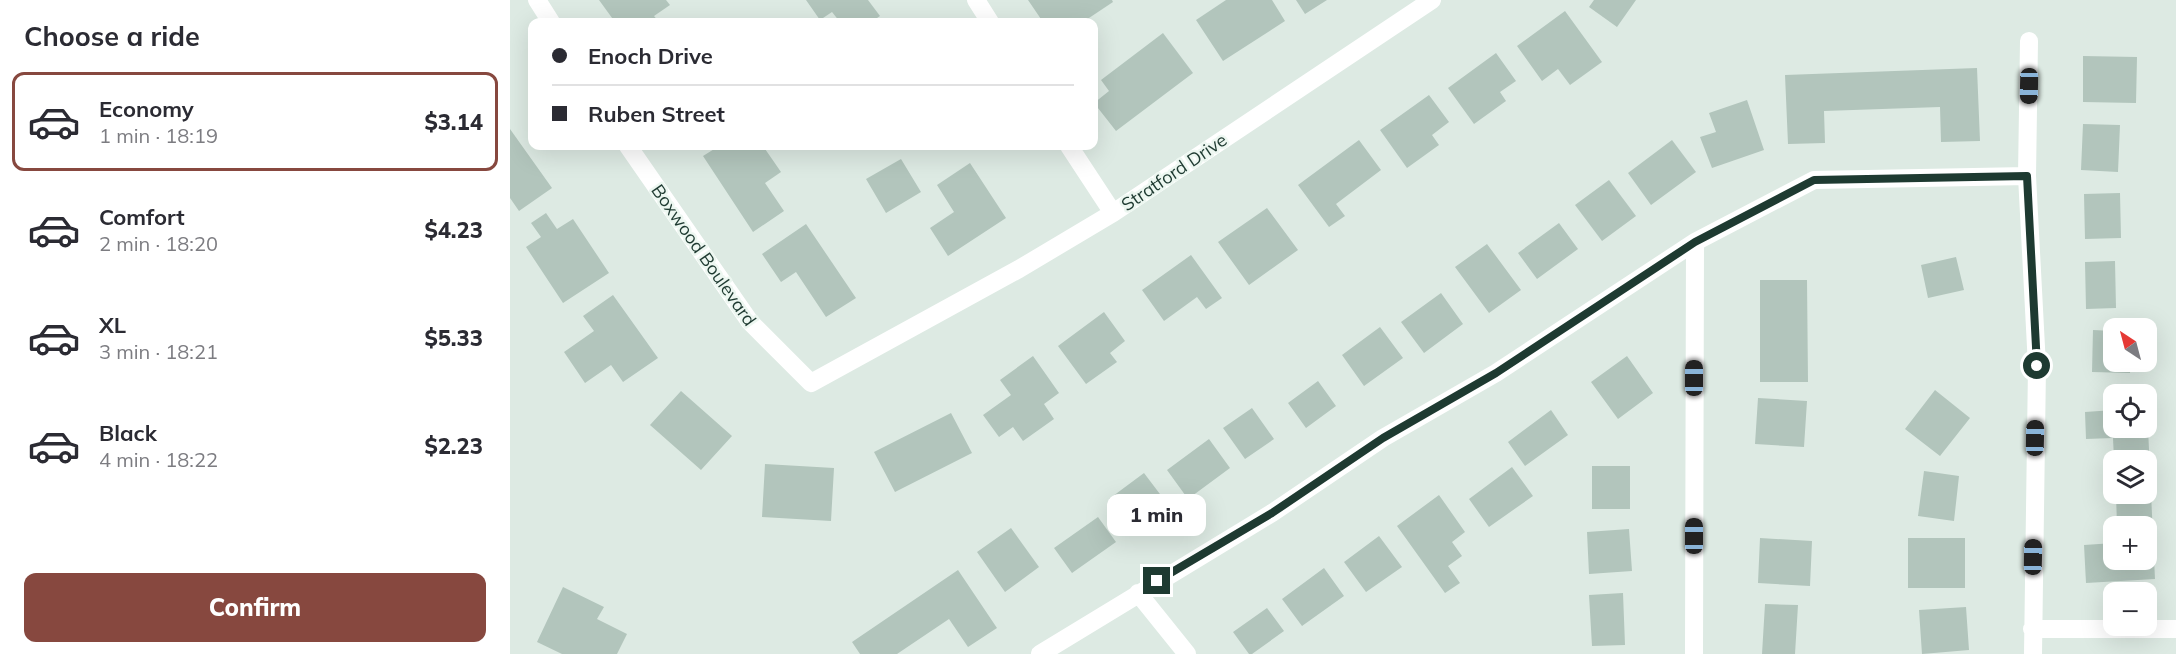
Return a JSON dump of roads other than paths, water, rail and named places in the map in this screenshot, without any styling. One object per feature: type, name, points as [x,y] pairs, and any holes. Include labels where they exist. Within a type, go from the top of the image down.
[{"type":"street","points":[[537,0],[548,18]]},
{"type":"street","points":[[976,0],[987,18]]},
{"type":"street","name":"Stratford Drive","points":[[907,331],[1113,213],[1432,0]]},
{"type":"street","points":[[2029,41],[2027,176],[2037,366],[2033,654]]},
{"type":"street","name":"Boxwood Boulevard","points":[[631,150],[750,322],[811,383],[907,331]]},
{"type":"street","points":[[1073,150],[1113,213]]},
{"type":"street","points":[[1040,654],[1272,513],[1383,438],[1496,373],[1695,242],[1814,180],[2027,176]]},
{"type":"street","points":[[1694,654],[1695,242]]},
{"type":"street","points":[[1138,593],[1187,654]]},
{"type":"street","points":[[2032,629],[2176,629]]}]
